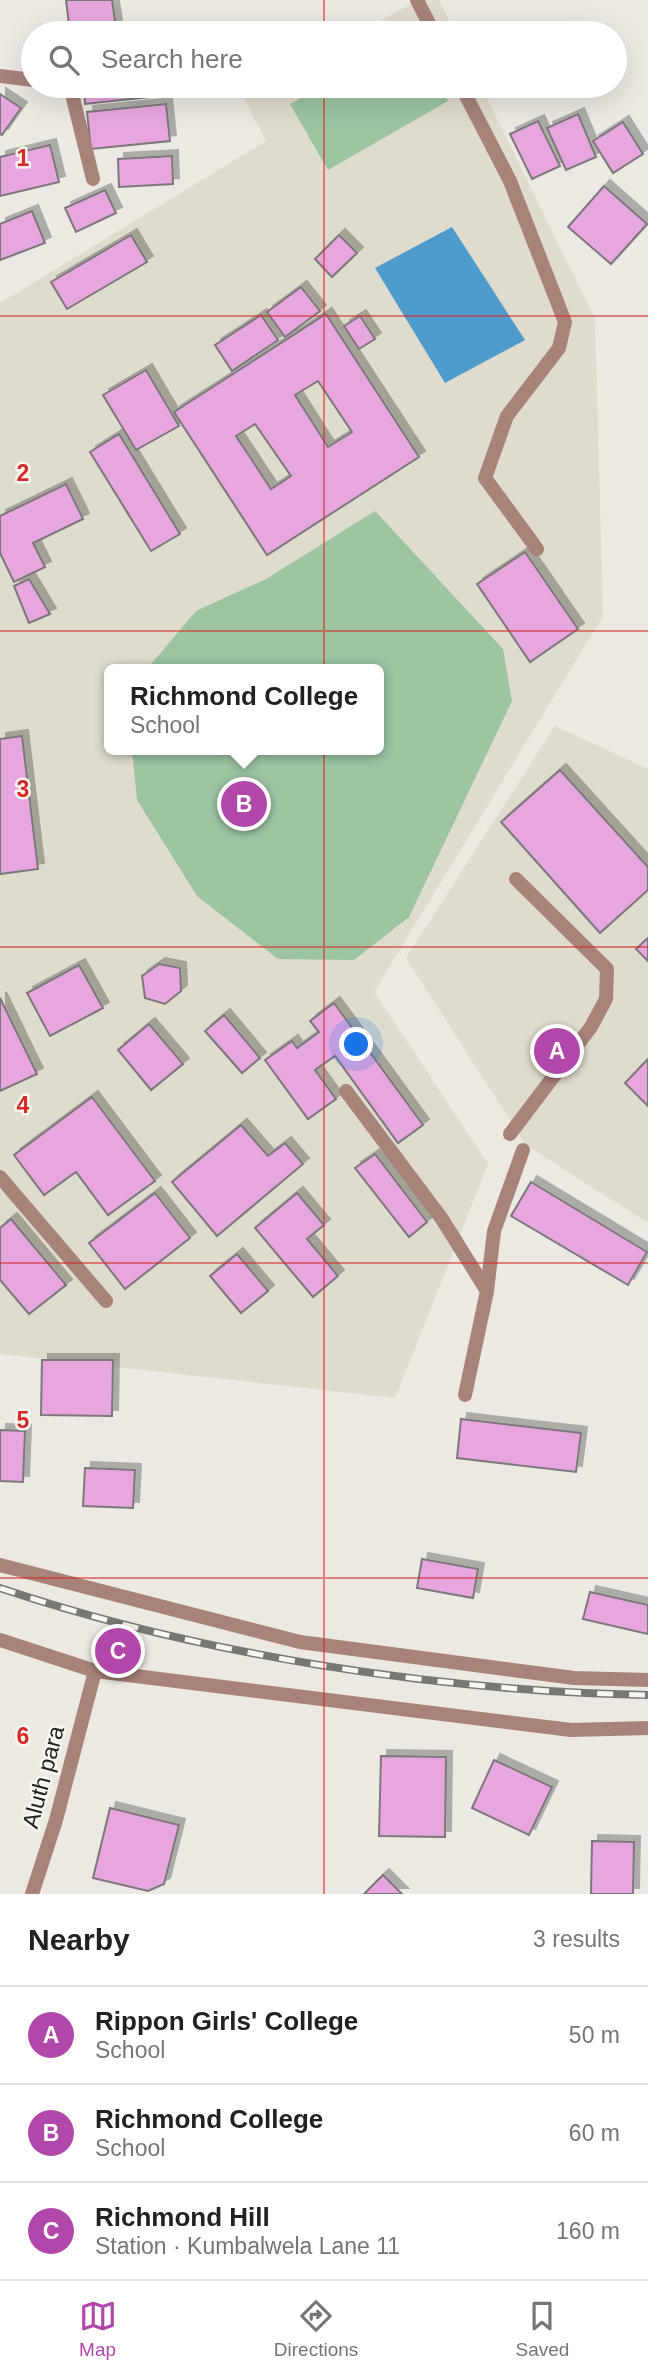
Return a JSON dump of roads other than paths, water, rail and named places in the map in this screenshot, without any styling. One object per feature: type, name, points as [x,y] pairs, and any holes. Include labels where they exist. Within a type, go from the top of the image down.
[{"type":"street","points":[[418,0],[429,21]]},
{"type":"street","points":[[0,76],[21,79]]},
{"type":"street","points":[[73,98],[93,179]]},
{"type":"street","points":[[467,98],[510,181],[565,322],[559,348],[507,416],[485,478],[537,549]]},
{"type":"street","points":[[510,1133],[592,1027],[606,999],[607,969],[516,879]]},
{"type":"street","points":[[346,1091],[442,1219],[487,1291]]},
{"type":"street","points":[[465,1395],[487,1291],[494,1231],[523,1150]]},
{"type":"street","points":[[0,1177],[106,1301]]},
{"type":"street","points":[[0,1565],[300,1642],[574,1678],[648,1680]]},
{"type":"street","points":[[0,1640],[95,1671],[571,1730],[648,1728]]},
{"type":"street","name":"Aluth para","points":[[32,1894],[56,1820],[95,1671]]},
{"type":"water","points":[[452,227],[525,340],[445,383],[375,268]]},
{"type":"railway","points":[[0,1588],[77,1612],[156,1632],[320,1665],[486,1686],[648,1695]]},
{"type":"place","name":"Richmond College","points":[[244,804]]},
{"type":"place","name":"Rippon Girls' College","points":[[557,1051]]},
{"type":"place","name":"Richmond Hill","points":[[118,1651]]}]
